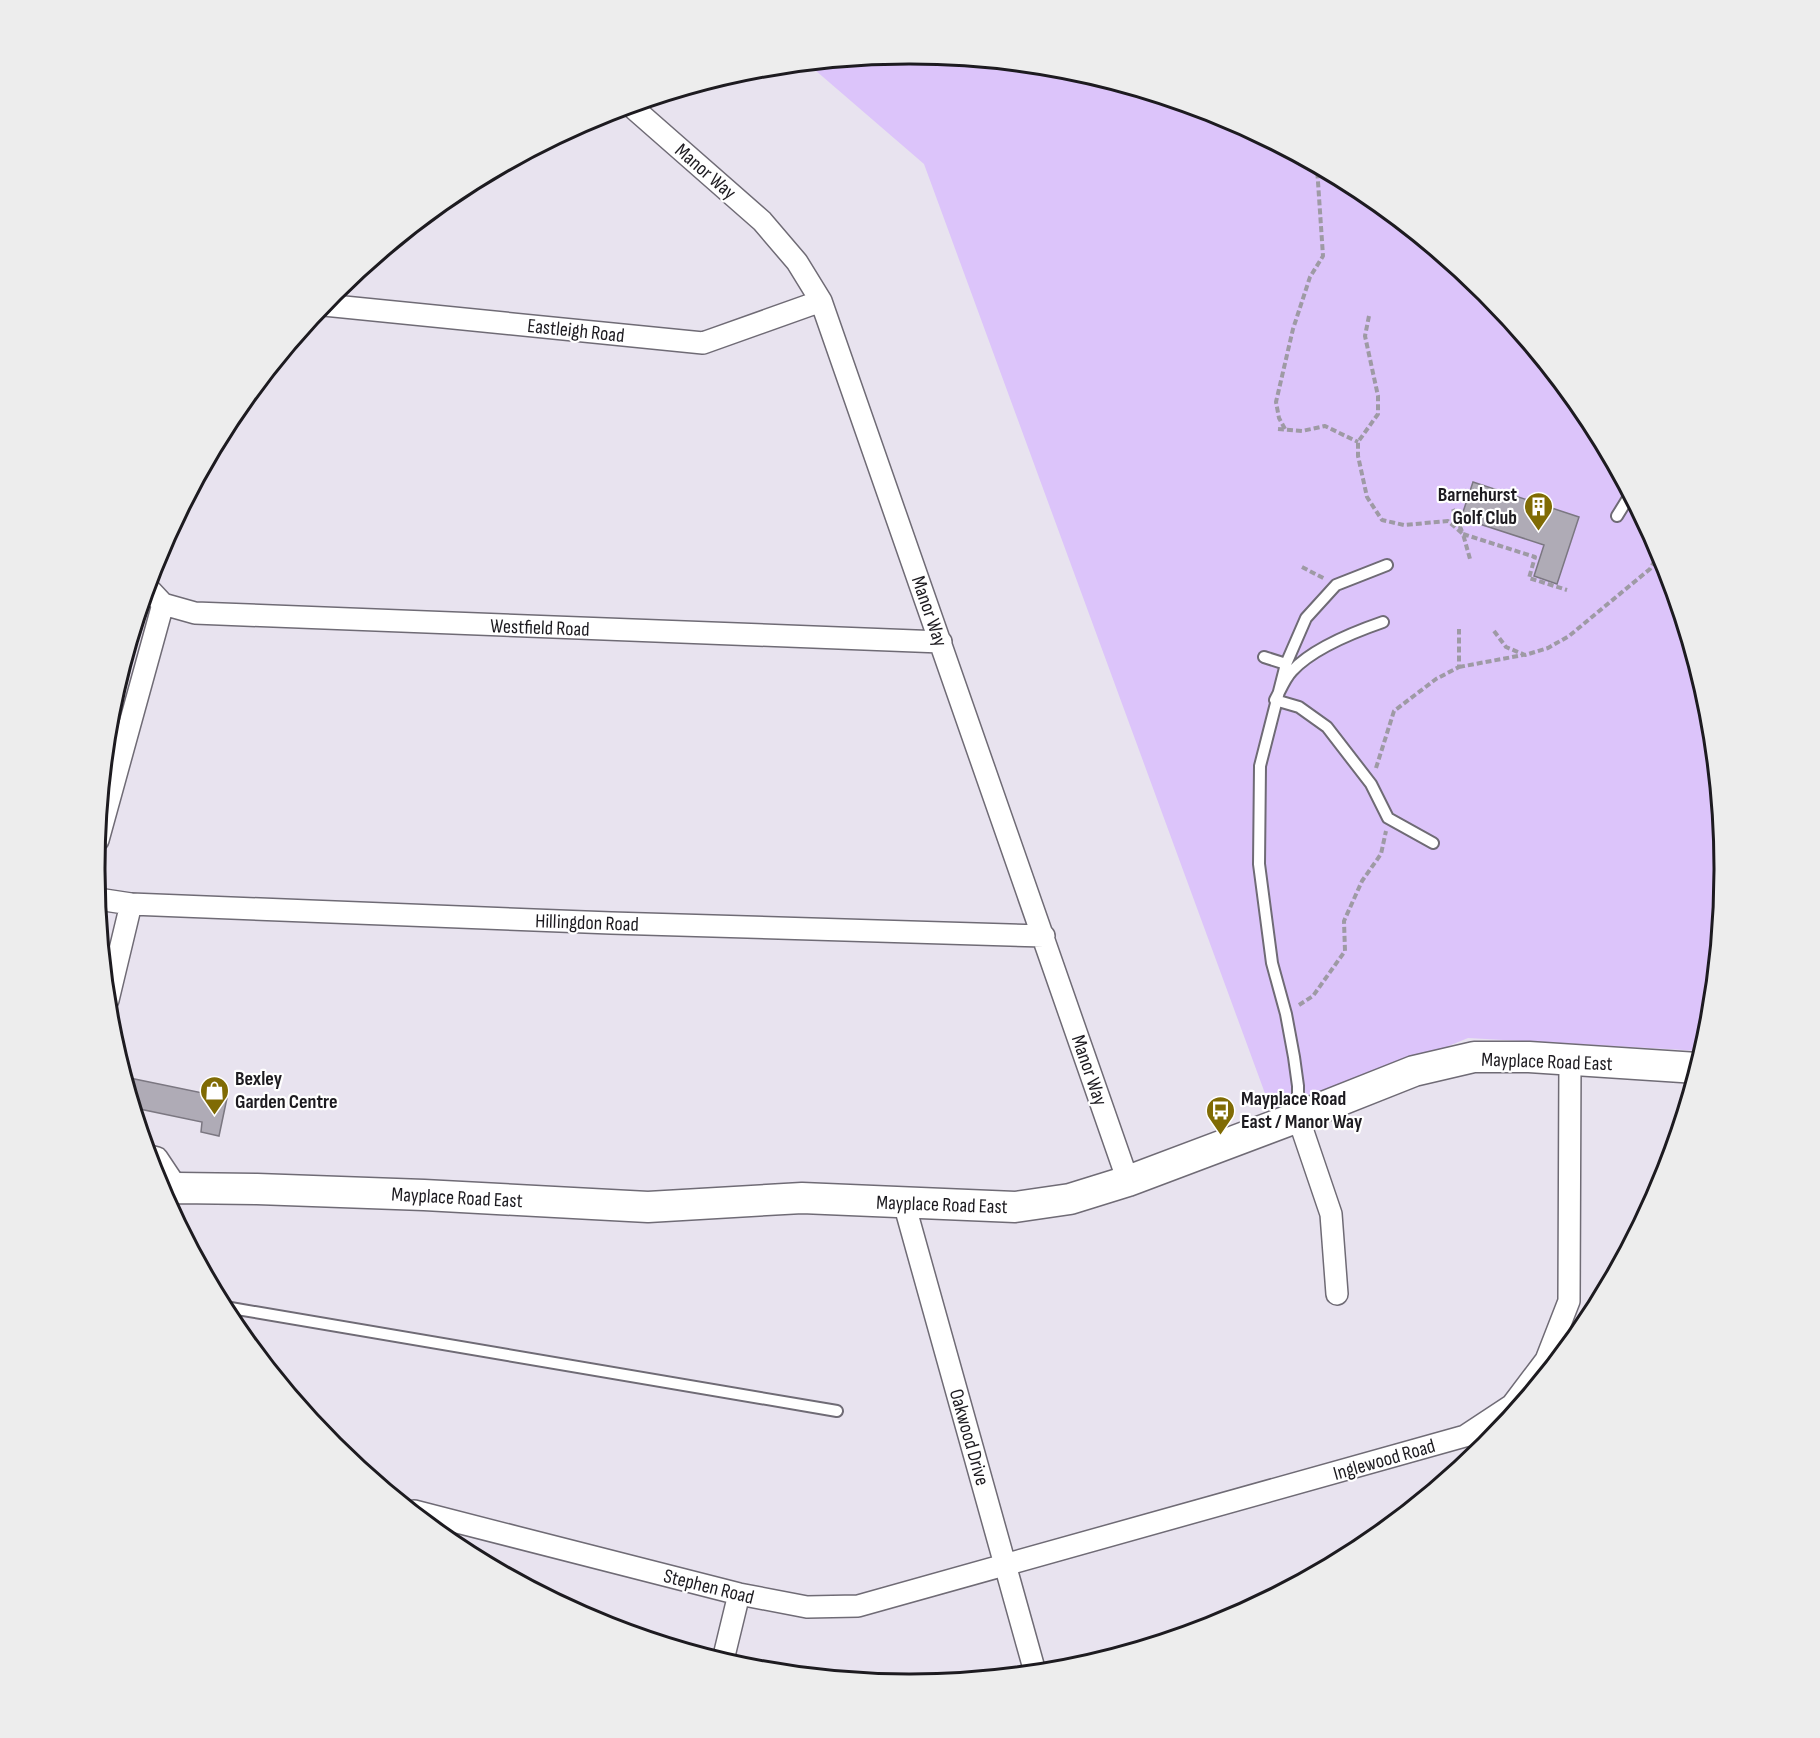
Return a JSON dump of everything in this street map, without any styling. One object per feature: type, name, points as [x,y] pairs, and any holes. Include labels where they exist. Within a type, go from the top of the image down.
[{"type":"street","name":"Manor Way","points":[[638,112],[762,221],[797,262],[821,301],[1128,1181]]},
{"type":"street","name":"Eastleigh Road","points":[[335,306],[703,343],[821,301]]},
{"type":"street","name":"Westfield Road","points":[[154,594],[163,604],[195,614],[941,642]]},
{"type":"street","points":[[108,803],[163,604]]},
{"type":"street","name":"Hillingdon Road","points":[[106,900],[131,904],[611,923],[1044,936]]},
{"type":"street","points":[[113,979],[131,904]]},
{"type":"street","name":"Mayplace Road East","points":[[173,1190],[257,1189],[648,1207],[802,1197],[1018,1207],[1070,1199],[1128,1181],[1414,1071],[1474,1057],[1529,1057],[1689,1068]]},
{"type":"street","name":"Inglewood Road","points":[[1533,1377],[1546,1360],[1569,1301],[1570,1060]]},
{"type":"street","points":[[1298,1117],[1331,1214],[1337,1294]]},
{"type":"street","name":"Oakwood Drive","points":[[904,1203],[1033,1664]]},
{"type":"street","name":"Inglewood Road","points":[[1005,1565],[1465,1436],[1506,1409]]},
{"type":"street","name":"Stephen Road","points":[[432,1516],[739,1594],[807,1607],[858,1606],[1005,1565]]},
{"type":"street","points":[[725,1651],[739,1594]]},
{"type":"lane","points":[[1617,516],[1626,502]]},
{"type":"lane","points":[[1298,1117],[1298,1086],[1286,1014],[1272,963],[1259,864],[1260,766],[1286,664],[1306,618],[1336,585],[1387,565]]},
{"type":"lane","points":[[1275,700],[1291,671],[1323,647],[1356,631],[1383,622]]},
{"type":"lane","points":[[1264,657],[1286,664]]},
{"type":"lane","points":[[1275,700],[1299,707],[1327,727],[1371,784],[1388,818],[1432,843]]},
{"type":"lane","points":[[237,1309],[837,1411]]},
{"type":"path","points":[[1285,429],[1279,418],[1276,402],[1293,329],[1311,277],[1323,256],[1318,175]]},
{"type":"path","points":[[1369,316],[1365,336],[1378,396],[1378,414],[1358,442],[1358,456],[1367,497],[1382,520],[1404,525],[1448,521],[1463,534],[1535,558],[1528,578],[1567,590]]},
{"type":"path","points":[[1278,429],[1302,431],[1325,426],[1358,442]]},
{"type":"path","points":[[1453,509],[1470,559]]},
{"type":"path","points":[[1371,784],[1394,711],[1436,679],[1459,667],[1525,655],[1548,648],[1569,636],[1650,569],[1654,563]]},
{"type":"path","points":[[1302,567],[1336,585]]},
{"type":"path","points":[[1459,629],[1459,667]]},
{"type":"path","points":[[1494,631],[1506,647],[1525,655]]},
{"type":"path","points":[[1286,1014],[1313,996],[1345,951],[1344,921],[1362,881],[1381,854],[1388,818]]},
{"type":"shaded area","points":[[910,64],[1015,71],[1067,80],[1169,107],[1266,147],[1357,200],[1440,264],[1479,300],[1515,339],[1579,422],[1632,513],[1672,610],[1687,661],[1708,764],[1713,816],[1714,869],[1713,922],[1708,974],[1693,1051],[1468,1038],[1274,1118],[924,164],[815,70]]},
{"type":"building","name":"Barnehurst Golf Club","points":[[1473,482],[1579,517],[1557,584],[1534,576],[1544,545],[1461,518]]},
{"type":"building","points":[[134,1079],[227,1098],[219,1136],[201,1132],[202,1122],[143,1110]]},
{"type":"place","name":"Barnehurst Golf Club","points":[[1538,532]]},
{"type":"place","name":"Bexley Garden Centre","points":[[214,1116]]},
{"type":"place","name":"Mayplace Road East / Manor Way","points":[[1220,1136]]}]
